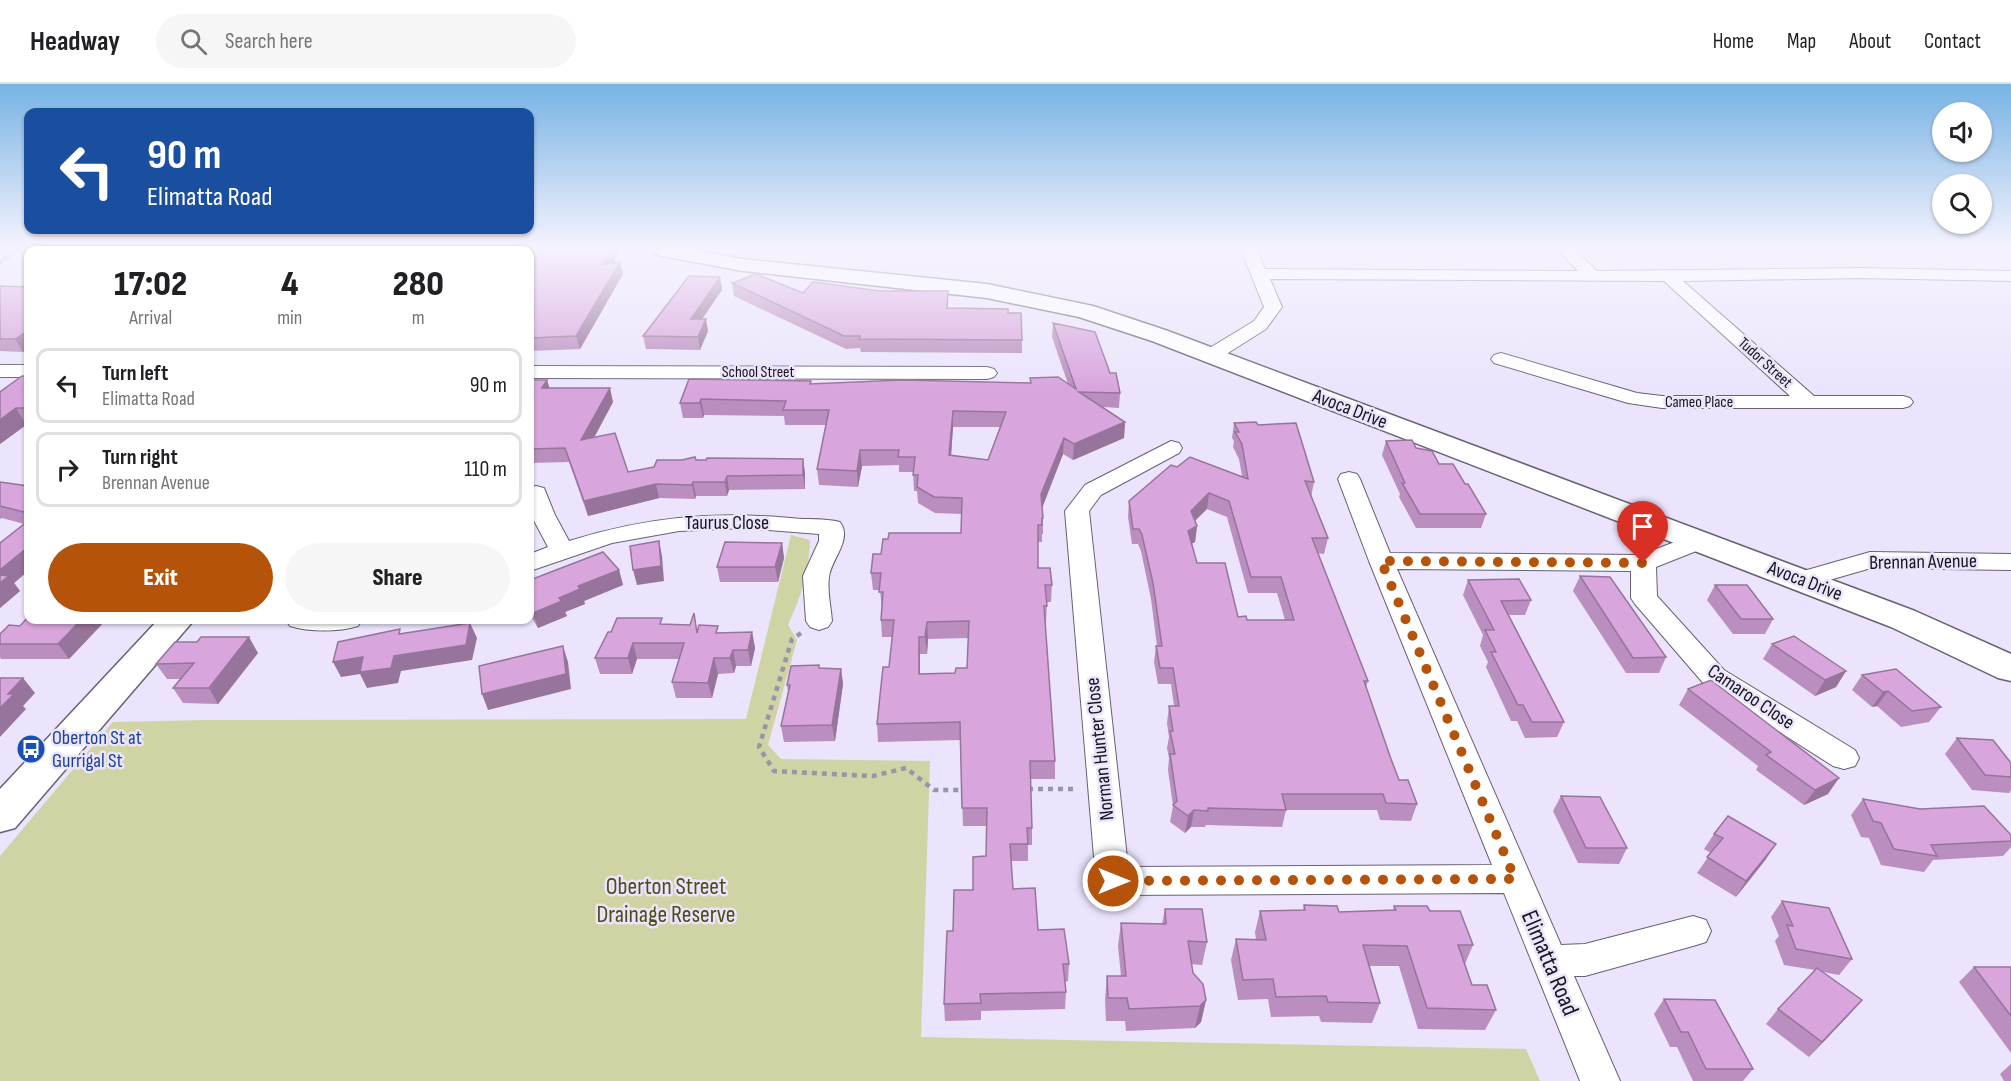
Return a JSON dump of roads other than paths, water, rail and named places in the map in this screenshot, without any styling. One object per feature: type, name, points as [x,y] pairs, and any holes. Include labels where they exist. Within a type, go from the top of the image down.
[{"type":"main road","name":"Avoca Drive","points":[[1014,297],[1085,311],[1210,356],[1903,619],[2011,669]]},
{"type":"main road","points":[[0,816],[173,624]]},
{"type":"street","points":[[1210,356],[1260,325],[1274,307],[1270,297]]},
{"type":"street","name":"Tudor Street","points":[[1691,297],[1809,402]]},
{"type":"street","name":"Cameo Place","points":[[1501,359],[1635,399],[1662,402],[1903,402]]},
{"type":"street","points":[[0,371],[24,371]]},
{"type":"street","name":"School Street","points":[[534,372],[987,373]]},
{"type":"street","name":"Norman Hunter Close","points":[[1171,448],[1093,490],[1077,511],[1113,881],[1515,879]]},
{"type":"street","name":"Elimatta Road","points":[[1349,479],[1381,561],[1600,1081]]},
{"type":"street","points":[[536,493],[543,515],[561,550]]},
{"type":"street","name":"Taurus Close","points":[[534,561],[561,550],[619,532],[657,525],[692,522],[769,522],[804,527],[832,527],[831,542],[816,576],[819,621]]},
{"type":"street","points":[[1381,561],[1643,563],[1700,541]]},
{"type":"street","name":"Brennan Avenue","points":[[1802,580],[1870,560],[2011,562]]},
{"type":"street","name":"Camaroo Close","points":[[1643,563],[1644,598],[1714,677],[1844,758]]},
{"type":"street","points":[[1550,961],[1585,960],[1693,931]]},
{"type":"place","name":"Oberton St at Gurrigal St","points":[[31,749]]},
{"type":"park label","name":"Oberton Street Drainage Reserve","points":[[666,900]]}]
